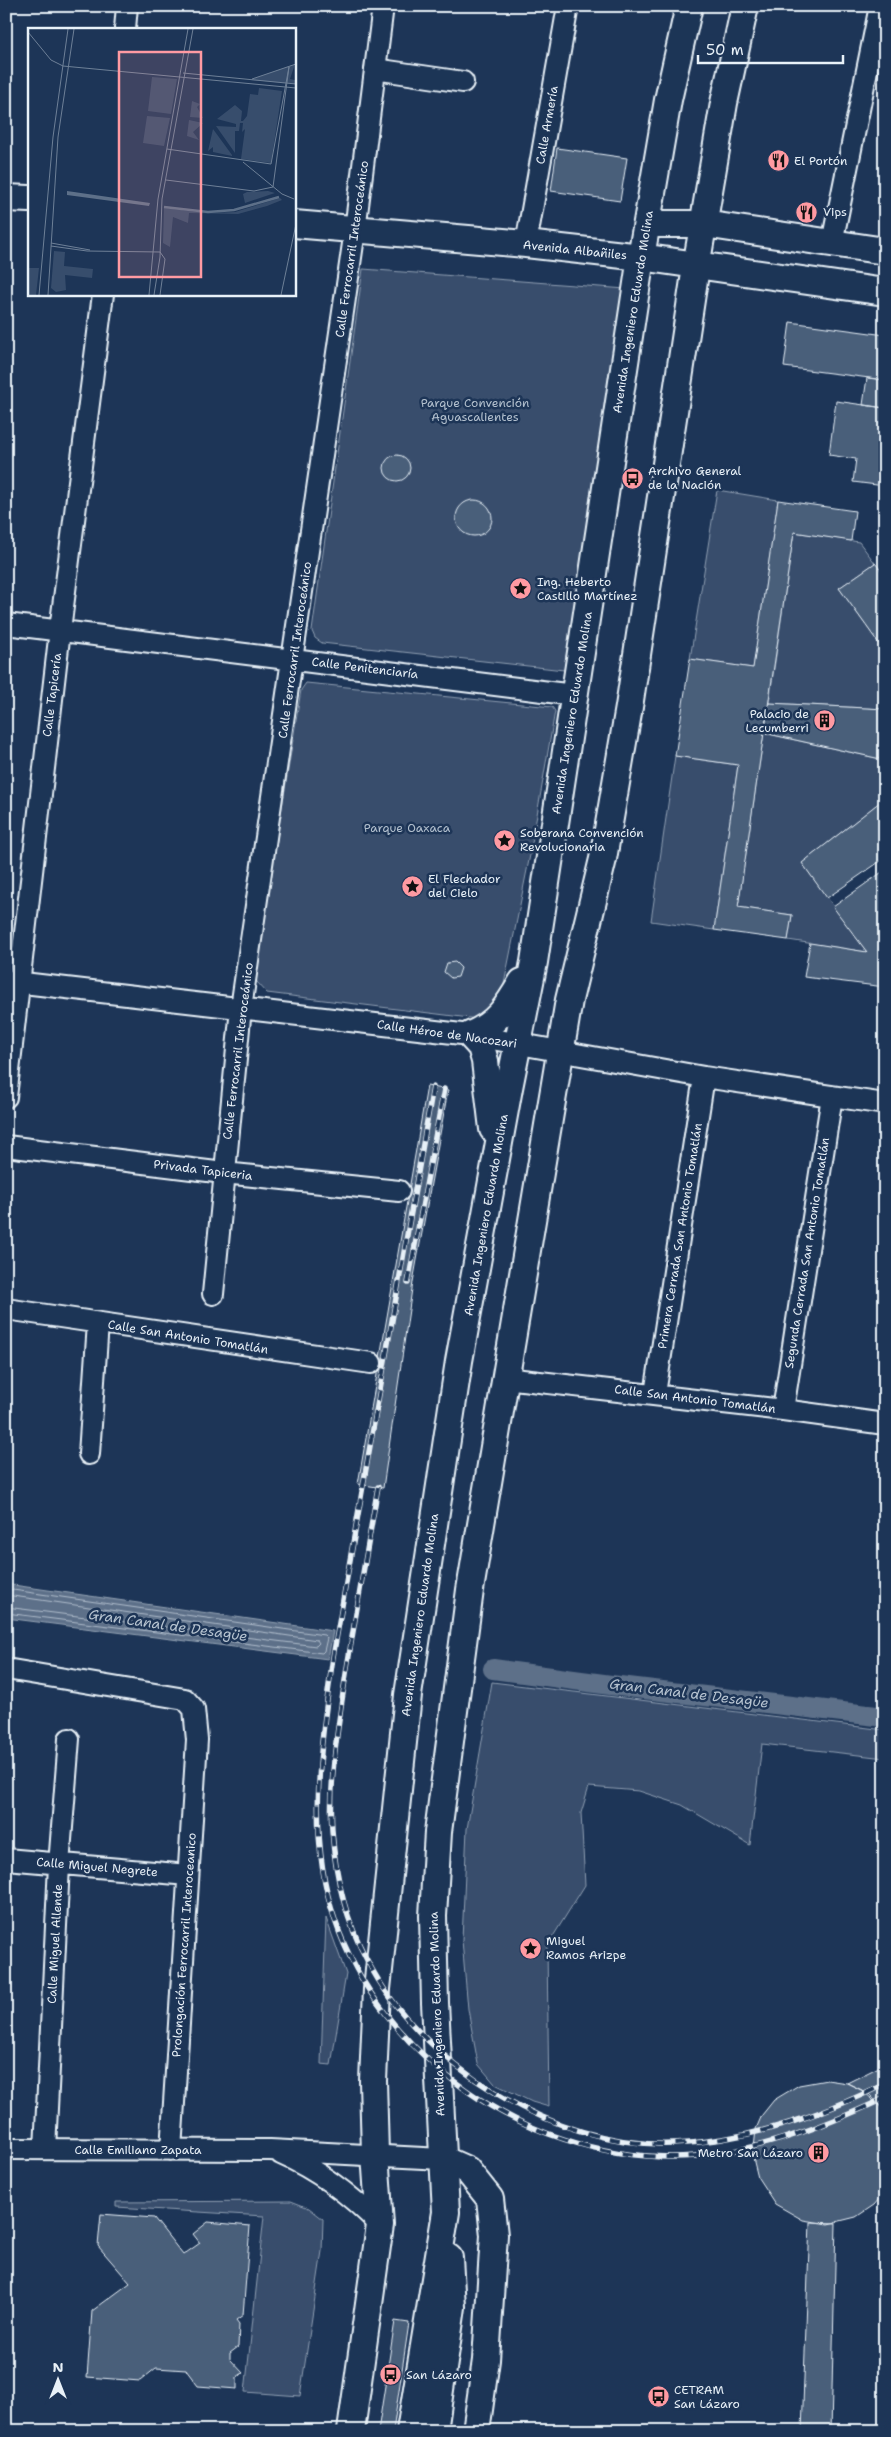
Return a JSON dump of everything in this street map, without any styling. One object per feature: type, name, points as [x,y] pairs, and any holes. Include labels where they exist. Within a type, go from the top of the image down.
[{"type":"main road","name":"Avenida Ingeniero Eduardo Molina","points":[[350,2431],[380,2225],[375,2154],[373,2081],[377,1989],[408,1695],[459,1362],[496,1154],[534,962],[640,257],[668,100],[689,6]]},
{"type":"main road","name":"Avenida Ingeniero Eduardo Molina","points":[[410,2431],[446,2212],[442,2159],[433,1916],[438,1832],[470,1590],[569,1000],[603,859],[629,706],[696,267],[724,104],[745,6]]},
{"type":"main road","points":[[6,198],[28,199]]},
{"type":"main road","name":"Avenida Albañiles","points":[[295,224],[526,244],[640,257],[696,267],[885,292]]},
{"type":"main road","points":[[647,224],[704,224],[885,250]]},
{"type":"main road","points":[[496,1154],[485,1061],[481,1047],[470,1035],[496,1021],[505,1011],[534,962]]},
{"type":"main road","points":[[442,2159],[467,2170],[490,2199],[494,2235],[486,2360],[476,2431]]},
{"type":"main road","points":[[434,2431],[452,2307],[446,2212]]},
{"type":"street","points":[[125,28],[127,6]]},
{"type":"street","name":"Calle Ferrocarril Interoceánico","points":[[213,1294],[241,1008],[294,659],[355,230],[383,6]]},
{"type":"street","name":"Calle Armería","points":[[526,244],[568,6]]},
{"type":"street","points":[[832,243],[880,6]]},
{"type":"street","points":[[375,69],[463,82]]},
{"type":"street","name":"Calle Tapicería","points":[[6,1097],[12,981],[103,295]]},
{"type":"street","name":"Calle Penitenciaría","points":[[6,624],[574,695]]},
{"type":"street","name":"Calle Héroe de Nacozari","points":[[12,981],[470,1035],[704,1077],[885,1104]]},
{"type":"street","name":"Primera Cerrada San Antonio Tomatlán","points":[[655,1394],[704,1077]]},
{"type":"street","name":"Segunda Cerrada San Antonio Tomatlán","points":[[783,1410],[832,1096]]},
{"type":"street","name":"Privada Tapiceria","points":[[6,1146],[224,1173],[400,1191]]},
{"type":"street","name":"Calle San Antonio Tomatlán","points":[[6,1309],[371,1363]]},
{"type":"street","points":[[89,1454],[98,1323]]},
{"type":"street","name":"Calle San Antonio Tomatlán","points":[[505,1378],[655,1394],[885,1424]]},
{"type":"street","name":"Prolongación Ferrocarril Interoceanico","points":[[6,1669],[184,1699],[194,1708],[197,1740],[171,2150]]},
{"type":"street","name":"Calle Miguel Allende","points":[[45,2150],[59,1865],[69,1739]]},
{"type":"street","name":"Calle Miguel Negrete","points":[[6,1859],[188,1875]]},
{"type":"street","name":"Calle Emiliano Zapata","points":[[6,2149],[270,2150],[442,2159]]},
{"type":"street","name":"Calle Emiliano Zapata","points":[[270,2150],[299,2162],[330,2181],[350,2195],[380,2225]]},
{"type":"green space","name":"Parque Convención Aguascalientes","points":[[363,269],[626,289],[564,670],[322,643],[315,638],[312,631]]},
{"type":"green space","points":[[717,490],[778,500],[753,668],[690,659]]},
{"type":"green space","points":[[794,532],[859,542],[875,563],[839,588],[885,652],[885,709],[769,703]]},
{"type":"green space","name":"Parque Oaxaca","points":[[306,683],[552,707],[555,711],[530,855],[503,989],[499,1002],[478,1019],[267,993],[257,982],[255,975],[301,690]]},
{"type":"green space","points":[[764,733],[885,760],[885,798],[802,863],[867,952],[788,940],[792,915],[738,907]]},
{"type":"green space","points":[[675,756],[738,765],[714,930],[651,921]]},
{"type":"green space","points":[[492,1682],[885,1730],[885,1758],[762,1744],[750,1845],[682,1805],[639,1791],[589,1787],[581,1813],[585,1885],[547,1946],[549,2107],[532,2102],[495,2084],[478,2064],[468,2009],[462,1940],[467,1829]]},
{"type":"green space","points":[[326,1918],[346,1974],[331,2065],[321,2064]]},
{"type":"green space","points":[[291,2201],[309,2208],[323,2219],[322,2251],[300,2396],[245,2392],[264,2216],[116,2207],[116,2202]]},
{"type":"water","points":[[6,1584],[333,1631],[328,1659],[6,1618]]},
{"type":"building","points":[[557,148],[627,158],[620,201],[551,191]]},
{"type":"building","points":[[790,322],[885,335],[885,380],[784,367]]},
{"type":"building","points":[[867,378],[885,380],[885,408],[863,405]]},
{"type":"building","points":[[836,401],[885,408],[885,486],[853,482],[856,459],[829,455]]},
{"type":"building","points":[[397,455],[406,459],[410,468],[406,477],[397,481],[388,477],[384,468],[388,459]]},
{"type":"building","points":[[474,500],[481,501],[487,505],[491,511],[491,525],[487,531],[481,535],[474,536],[467,535],[461,531],[457,525],[456,518],[457,511],[461,505],[467,501]]},
{"type":"building","points":[[778,500],[855,511],[851,541],[794,532],[738,907],[792,915],[788,940],[714,930],[738,765],[675,756],[690,659],[753,668]]},
{"type":"building","points":[[875,563],[885,575],[885,652],[839,588]]},
{"type":"building","name":"Palacio de Lecumberri","points":[[769,703],[885,709],[885,760],[764,733]]},
{"type":"building","points":[[885,798],[885,858],[827,898],[802,863]]},
{"type":"building","points":[[885,870],[885,987],[804,977],[810,943],[867,952],[833,907]]},
{"type":"building","points":[[455,962],[461,968],[458,977],[451,978],[444,972],[447,963]]},
{"type":"building","points":[[427,1086],[448,1090],[413,1282],[383,1488],[358,1484]]},
{"type":"building","points":[[885,2064],[885,2111],[869,2094],[847,2083]]},
{"type":"building","name":"Metro San Lázaro","points":[[827,2080],[847,2083],[862,2090],[885,2111],[885,2192],[874,2205],[856,2217],[828,2224],[803,2220],[775,2204],[758,2178],[753,2158],[756,2129],[762,2115],[774,2100],[799,2085]]},
{"type":"building","points":[[101,2214],[154,2218],[183,2255],[200,2243],[193,2234],[208,2222],[250,2226],[243,2315],[236,2320],[239,2324],[238,2347],[230,2353],[230,2359],[243,2373],[237,2377],[237,2389],[198,2386],[186,2370],[156,2368],[140,2381],[87,2377],[92,2311],[130,2283],[98,2246]]},
{"type":"building","points":[[810,2222],[836,2223],[831,2431],[802,2431]]},
{"type":"building","points":[[395,2321],[409,2323],[393,2431],[378,2431]]},
{"type":"waterway","name":"Gran Canal de Desagüe","points":[[493,1669],[611,1685],[885,1717]]},
{"type":"railway","points":[[433,1087],[333,1657],[321,1756],[318,1822],[326,1888],[335,1920],[357,1970],[387,2015],[423,2055],[466,2090],[513,2118],[564,2139],[617,2152],[671,2157],[699,2156],[754,2147],[808,2130],[885,2098]]},
{"type":"railway","points":[[408,1283],[444,1089]]},
{"type":"railway","points":[[378,1487],[340,1713],[333,1772],[332,1830],[339,1881],[353,1930],[367,1960],[391,1998],[421,2034],[456,2065],[496,2093],[538,2115],[583,2132],[628,2142],[673,2144],[701,2142],[755,2132],[808,2117],[885,2084]]},
{"type":"place","name":"El Portón","points":[[778,161]]},
{"type":"place","name":"Vips","points":[[807,212]]},
{"type":"place","name":"Archivo General de la Nación","points":[[632,478]]},
{"type":"place","name":"Ing. Heberto Castillo Martínez","points":[[521,589]]},
{"type":"place","name":"Palacio de Lecumberri","points":[[825,721]]},
{"type":"place","name":"Soberana Convención Revolucionaria","points":[[504,840]]},
{"type":"place","name":"El Flechador del Cielo","points":[[412,886]]},
{"type":"place","name":"Miguel Ramos Arizpe","points":[[530,1948]]},
{"type":"place","name":"Metro San Lázaro","points":[[819,2153]]},
{"type":"place","name":"San Lázaro","points":[[390,2375]]},
{"type":"place","name":"CETRAM San Lázaro","points":[[658,2397]]}]
